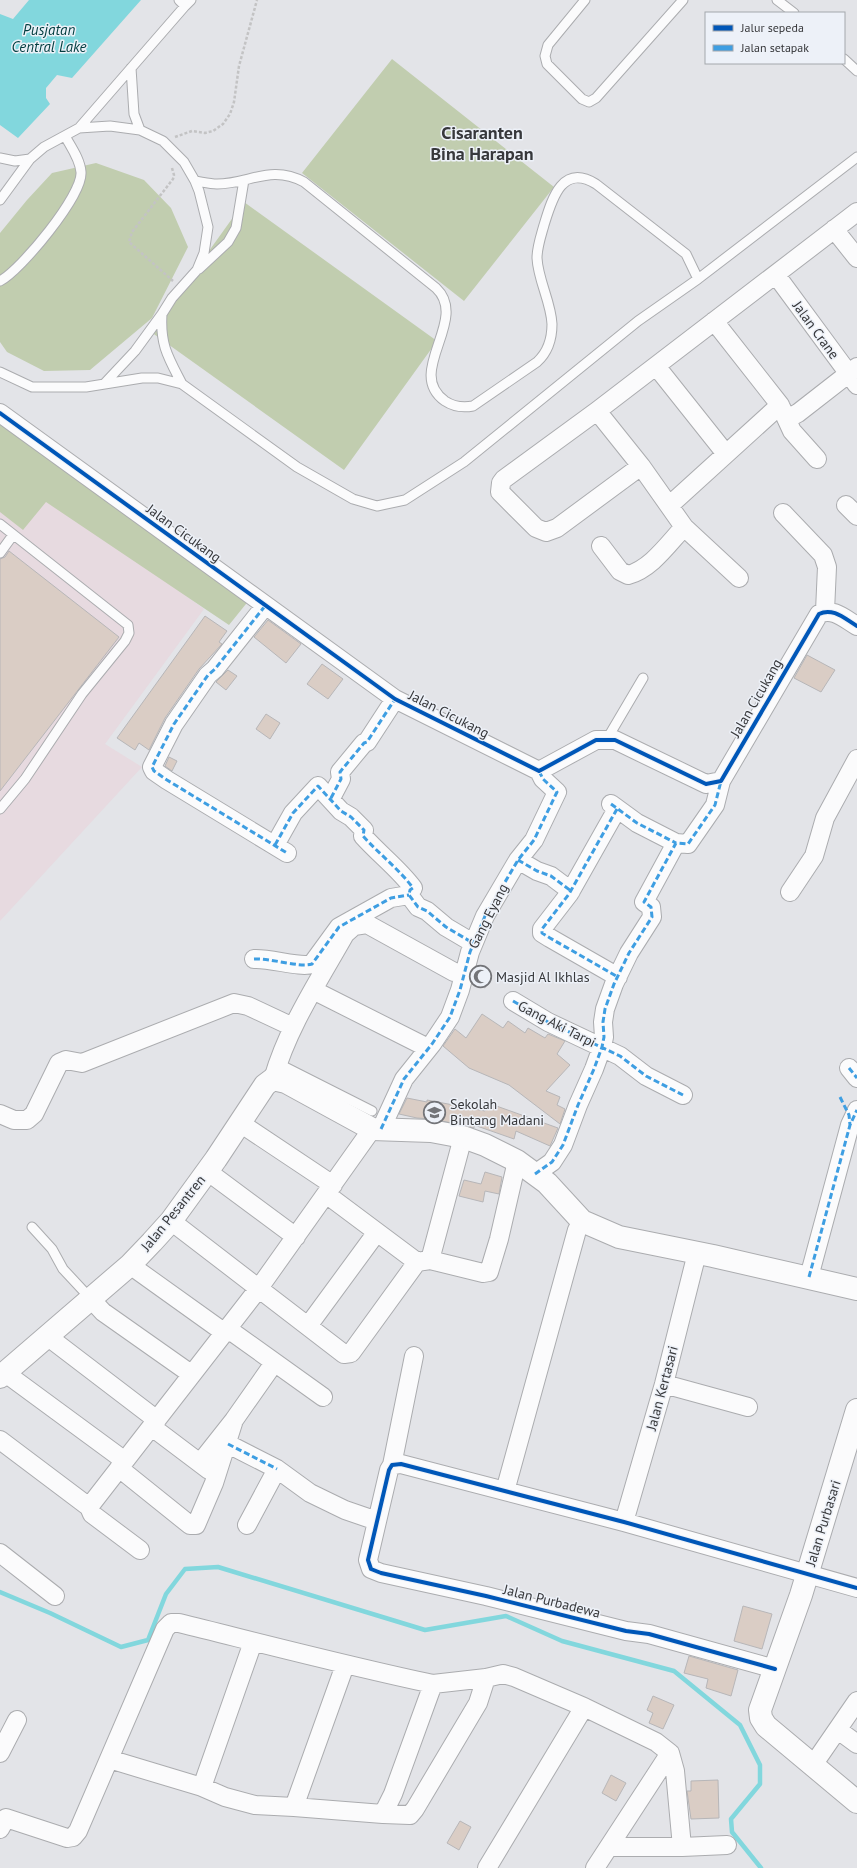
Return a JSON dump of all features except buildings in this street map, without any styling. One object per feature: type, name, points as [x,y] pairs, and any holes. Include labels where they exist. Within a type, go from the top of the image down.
[{"type":"street","points":[[642,466],[557,528],[546,532],[536,528],[500,492],[501,483],[504,479],[597,411],[857,212]]},
{"type":"street","points":[[834,229],[857,258]]},
{"type":"street","name":"Jalan Crane","points":[[776,275],[854,375]]},
{"type":"street","points":[[714,321],[783,412],[792,431],[817,459]]},
{"type":"street","points":[[656,366],[726,454]]},
{"type":"street","points":[[670,505],[726,454],[783,412],[798,413],[854,375]]},
{"type":"street","points":[[597,411],[642,466],[684,527],[739,578]]},
{"type":"street","name":"Jalan Cicukang","points":[[0,413],[395,699],[540,771]]},
{"type":"street","points":[[783,513],[823,555],[827,567],[825,611],[831,611],[857,626]]},
{"type":"street","points":[[601,546],[620,572],[628,575],[636,573],[648,566],[684,527]]},
{"type":"street","points":[[265,606],[215,669],[208,675],[174,724],[152,768],[167,780],[281,849],[293,813],[318,786],[331,798],[341,811],[351,817],[364,830],[363,836],[377,852],[406,878],[413,888],[410,890],[409,895]]},
{"type":"street","name":"Jalan Cicukang","points":[[720,781],[819,614],[825,611]]},
{"type":"street","points":[[331,798],[341,778],[340,772],[364,743],[367,742],[395,699]]},
{"type":"street","points":[[540,771],[596,740],[607,739],[615,740],[706,784],[720,781],[716,805],[688,844],[676,843],[637,823],[614,807],[571,891],[542,929],[542,933],[618,977]]},
{"type":"street","points":[[790,892],[814,856],[825,818],[857,759]]},
{"type":"street","name":"Gang Eyang","points":[[89,1507],[259,1288],[330,1190],[404,1079],[432,1044],[450,1017],[460,990],[473,943],[485,916],[518,860],[534,840],[557,792],[543,779],[540,771]]},
{"type":"street","points":[[535,1174],[552,1162],[563,1145],[602,1047],[604,1037],[603,1022],[605,1008],[629,953],[652,917],[651,907],[644,902],[676,843]]},
{"type":"street","points":[[518,860],[537,871],[551,876],[571,891]]},
{"type":"street","points":[[409,895],[418,907],[427,911],[446,927],[473,943]]},
{"type":"street","points":[[254,959],[266,958],[306,966],[312,964],[339,927],[392,898],[409,895]]},
{"type":"street","points":[[454,972],[367,924],[354,926],[345,934],[292,1027],[275,1071],[286,1082],[375,1123],[431,1130],[463,1137],[485,1145],[517,1161],[547,1183],[582,1221],[619,1237],[809,1277],[857,1289]]},
{"type":"street","points":[[313,990],[422,1045]]},
{"type":"street","name":"Gang Aki Tarpi","points":[[513,1002],[548,1022],[620,1056],[646,1076],[683,1095]]},
{"type":"street","points":[[0,1114],[14,1120],[27,1120],[34,1114],[59,1063],[66,1060],[82,1063],[234,1003],[248,1006],[292,1027]]},
{"type":"street","name":"Jalan Pesantren","points":[[2,1375],[130,1265],[171,1221],[275,1071]]},
{"type":"street","points":[[809,1277],[850,1125],[857,1110]]},
{"type":"street","points":[[240,1123],[330,1190],[377,1232],[424,1261],[483,1273],[489,1272],[499,1239],[517,1161]]},
{"type":"street","points":[[171,1221],[344,1354],[351,1353],[424,1261],[463,1137]]},
{"type":"street","points":[[207,1171],[296,1236]]},
{"type":"street","points":[[505,1491],[577,1230],[582,1221]]},
{"type":"street","points":[[308,1326],[377,1232]]},
{"type":"street","name":"Jalan Kertasari","points":[[624,1522],[664,1384],[697,1253]]},
{"type":"street","points":[[130,1265],[323,1398]]},
{"type":"street","points":[[90,1298],[103,1312],[191,1374]]},
{"type":"street","points":[[47,1336],[216,1475]]},
{"type":"street","name":"Jalan Purbadewa","points":[[414,1356],[392,1464],[389,1470],[368,1560],[371,1569],[381,1573],[486,1596],[626,1631],[649,1634],[775,1669]]},
{"type":"street","points":[[200,1463],[234,1420],[274,1363]]},
{"type":"street","points":[[2,1375],[122,1464],[190,1525],[193,1526],[196,1525],[199,1518],[228,1444],[234,1420]]},
{"type":"street","points":[[664,1384],[748,1407]]},
{"type":"street","name":"Jalan Purbasari","points":[[857,1410],[808,1574],[760,1710],[761,1718],[766,1726],[857,1802]]},
{"type":"street","points":[[0,1440],[89,1507],[92,1514],[140,1550]]},
{"type":"street","points":[[228,1444],[277,1470],[310,1493],[345,1510],[377,1521]]},
{"type":"street","points":[[392,1464],[401,1464],[624,1522],[857,1588]]},
{"type":"street","points":[[247,1525],[277,1470]]},
{"type":"street","points":[[0,1554],[55,1596]]},
{"type":"street","points":[[2,1820],[67,1838],[73,1837],[78,1831],[110,1759],[165,1629],[171,1623],[179,1623],[253,1642],[285,1648],[345,1665],[433,1684],[486,1678],[503,1674],[514,1677],[584,1707],[656,1742],[670,1753],[675,1771],[682,1847]]},
{"type":"street","points":[[202,1787],[253,1642]]},
{"type":"street","points":[[294,1806],[345,1665]]},
{"type":"street","points":[[110,1759],[202,1787],[225,1797],[254,1805],[294,1806],[410,1815],[478,1703],[486,1678]]},
{"type":"street","points":[[383,1814],[393,1794],[433,1684]]},
{"type":"street","points":[[813,1765],[857,1701]]},
{"type":"street","points":[[487,1868],[584,1707]]},
{"type":"street","points":[[0,1753],[17,1720]]},
{"type":"street","points":[[838,1730],[857,1744]]},
{"type":"street","points":[[595,1868],[670,1753]]},
{"type":"street","points":[[609,1847],[682,1847],[727,1845]]},
{"type":"lane","points":[[585,0],[548,45],[545,56],[547,64],[582,99],[589,102],[596,98],[683,0]]},
{"type":"lane","points":[[777,0],[793,12]]},
{"type":"lane","points":[[0,200],[30,159],[44,148],[80,128],[185,2]]},
{"type":"lane","points":[[845,60],[857,71]]},
{"type":"lane","points":[[131,68],[134,114],[140,130]]},
{"type":"lane","points":[[80,128],[110,126],[140,130],[162,141],[184,162],[199,191],[208,227],[204,253],[198,270]]},
{"type":"lane","points":[[0,281],[14,271],[34,250],[68,205],[80,184],[81,173],[78,161],[65,136]]},
{"type":"lane","points":[[0,372],[32,387],[86,386],[142,378],[158,378],[182,384],[297,467],[353,499],[377,506],[405,500],[464,462],[638,321],[698,279],[857,157]]},
{"type":"lane","points":[[0,158],[15,161],[30,159]]},
{"type":"lane","points":[[195,181],[217,184],[244,180],[267,174],[293,176],[304,182],[441,293],[446,309],[446,321],[433,361],[431,374],[433,387],[439,397],[450,404],[462,408],[473,406],[537,362],[546,354],[550,341],[552,322],[537,257],[539,243],[554,195],[560,186],[568,180],[578,177],[588,178],[596,184],[686,254],[698,279]]},
{"type":"lane","points":[[104,384],[135,351],[181,287],[228,242],[236,228],[244,180]]},
{"type":"lane","points":[[162,314],[161,331],[163,344],[182,384]]},
{"type":"lane","points":[[0,524],[128,625],[129,633],[125,641],[82,694],[25,779],[0,809]]},
{"type":"lane","points":[[0,553],[13,534]]},
{"type":"lane","points":[[607,739],[643,678]]},
{"type":"lane","points":[[32,1227],[52,1249],[63,1269],[90,1298]]},
{"type":"path","points":[[162,141],[192,131],[205,133],[212,131],[223,124],[230,114],[234,102],[239,66],[257,0]]},
{"type":"path","points":[[170,165],[173,170],[173,179],[132,232],[130,242],[181,287]]},
{"type":"shaded area","points":[[0,419],[136,559],[204,609],[105,744],[142,767],[0,921]]},
{"type":"green space","points":[[392,59],[554,187],[464,301],[302,173]]},
{"type":"green space","points":[[96,163],[144,180],[171,208],[188,247],[152,318],[90,370],[44,371],[7,352],[0,342],[0,233],[27,200],[52,173]]},
{"type":"green space","points":[[244,202],[437,341],[344,470],[151,332]]},
{"type":"green space","points":[[0,420],[254,594],[229,625],[46,502],[23,530],[0,512]]},
{"type":"water","name":"Pusjatan Central Lake","points":[[29,0],[141,0],[72,78],[57,75],[46,88],[46,98],[50,104],[18,138],[0,125],[0,14],[13,19]]},
{"type":"waterway","points":[[0,1592],[50,1613],[121,1647],[148,1640],[166,1594],[185,1569],[218,1567],[425,1630],[506,1616],[562,1641],[674,1671],[740,1725],[760,1765],[760,1784],[731,1819],[732,1832],[761,1868]]},
{"type":"marked path","points":[[265,606],[215,669],[208,675],[174,724],[152,767],[154,771],[167,780],[287,853]]},
{"type":"marked path","points":[[331,798],[341,779],[340,772],[364,743],[367,742],[395,699]]},
{"type":"marked path","points":[[381,1129],[404,1079],[432,1044],[450,1017],[460,990],[470,952],[485,916],[518,860],[534,840],[557,792],[543,779],[539,771]]},
{"type":"marked path","points":[[535,1174],[552,1162],[563,1145],[578,1105],[594,1069],[604,1037],[603,1022],[605,1009],[614,984],[629,953],[652,917],[651,907],[644,902],[676,843],[688,844],[715,805],[721,781]]},
{"type":"marked path","points":[[275,845],[293,813],[318,786],[341,811],[351,817],[364,830],[363,836],[413,888],[410,890],[409,895],[418,907],[427,911],[446,927],[473,943]]},
{"type":"marked path","points":[[611,804],[637,823],[676,843]]},
{"type":"marked path","points":[[617,809],[569,894],[542,929],[542,933],[618,977]]},
{"type":"marked path","points":[[518,860],[537,871],[551,876],[571,891]]},
{"type":"marked path","points":[[254,959],[300,965],[312,964],[339,927],[391,898],[409,895]]},
{"type":"marked path","points":[[513,1001],[548,1022],[620,1056],[646,1076],[683,1095]]},
{"type":"marked path","points":[[849,1068],[857,1078]]},
{"type":"marked path","points":[[840,1097],[849,1115],[850,1125]]},
{"type":"marked path","points":[[809,1277],[850,1125],[857,1110]]},
{"type":"marked path","points":[[228,1444],[277,1469]]},
{"type":"cycle path","points":[[0,413],[395,699],[539,771],[596,740],[615,740],[706,784],[721,781],[819,614],[824,612],[834,613],[857,626]]},
{"type":"cycle path","points":[[775,1669],[649,1634],[626,1631],[486,1596],[381,1573],[371,1569],[368,1560],[389,1470],[392,1465],[401,1464],[624,1522],[857,1588]]},
{"type":"place","name":"Masjid Al Ikhlas","points":[[481,977]]},
{"type":"place","name":"Sekolah Bintang Madani","points":[[434,1112]]},
{"type":"district","name":"Cisaranten Bina Harapan","points":[[482,142]]}]
